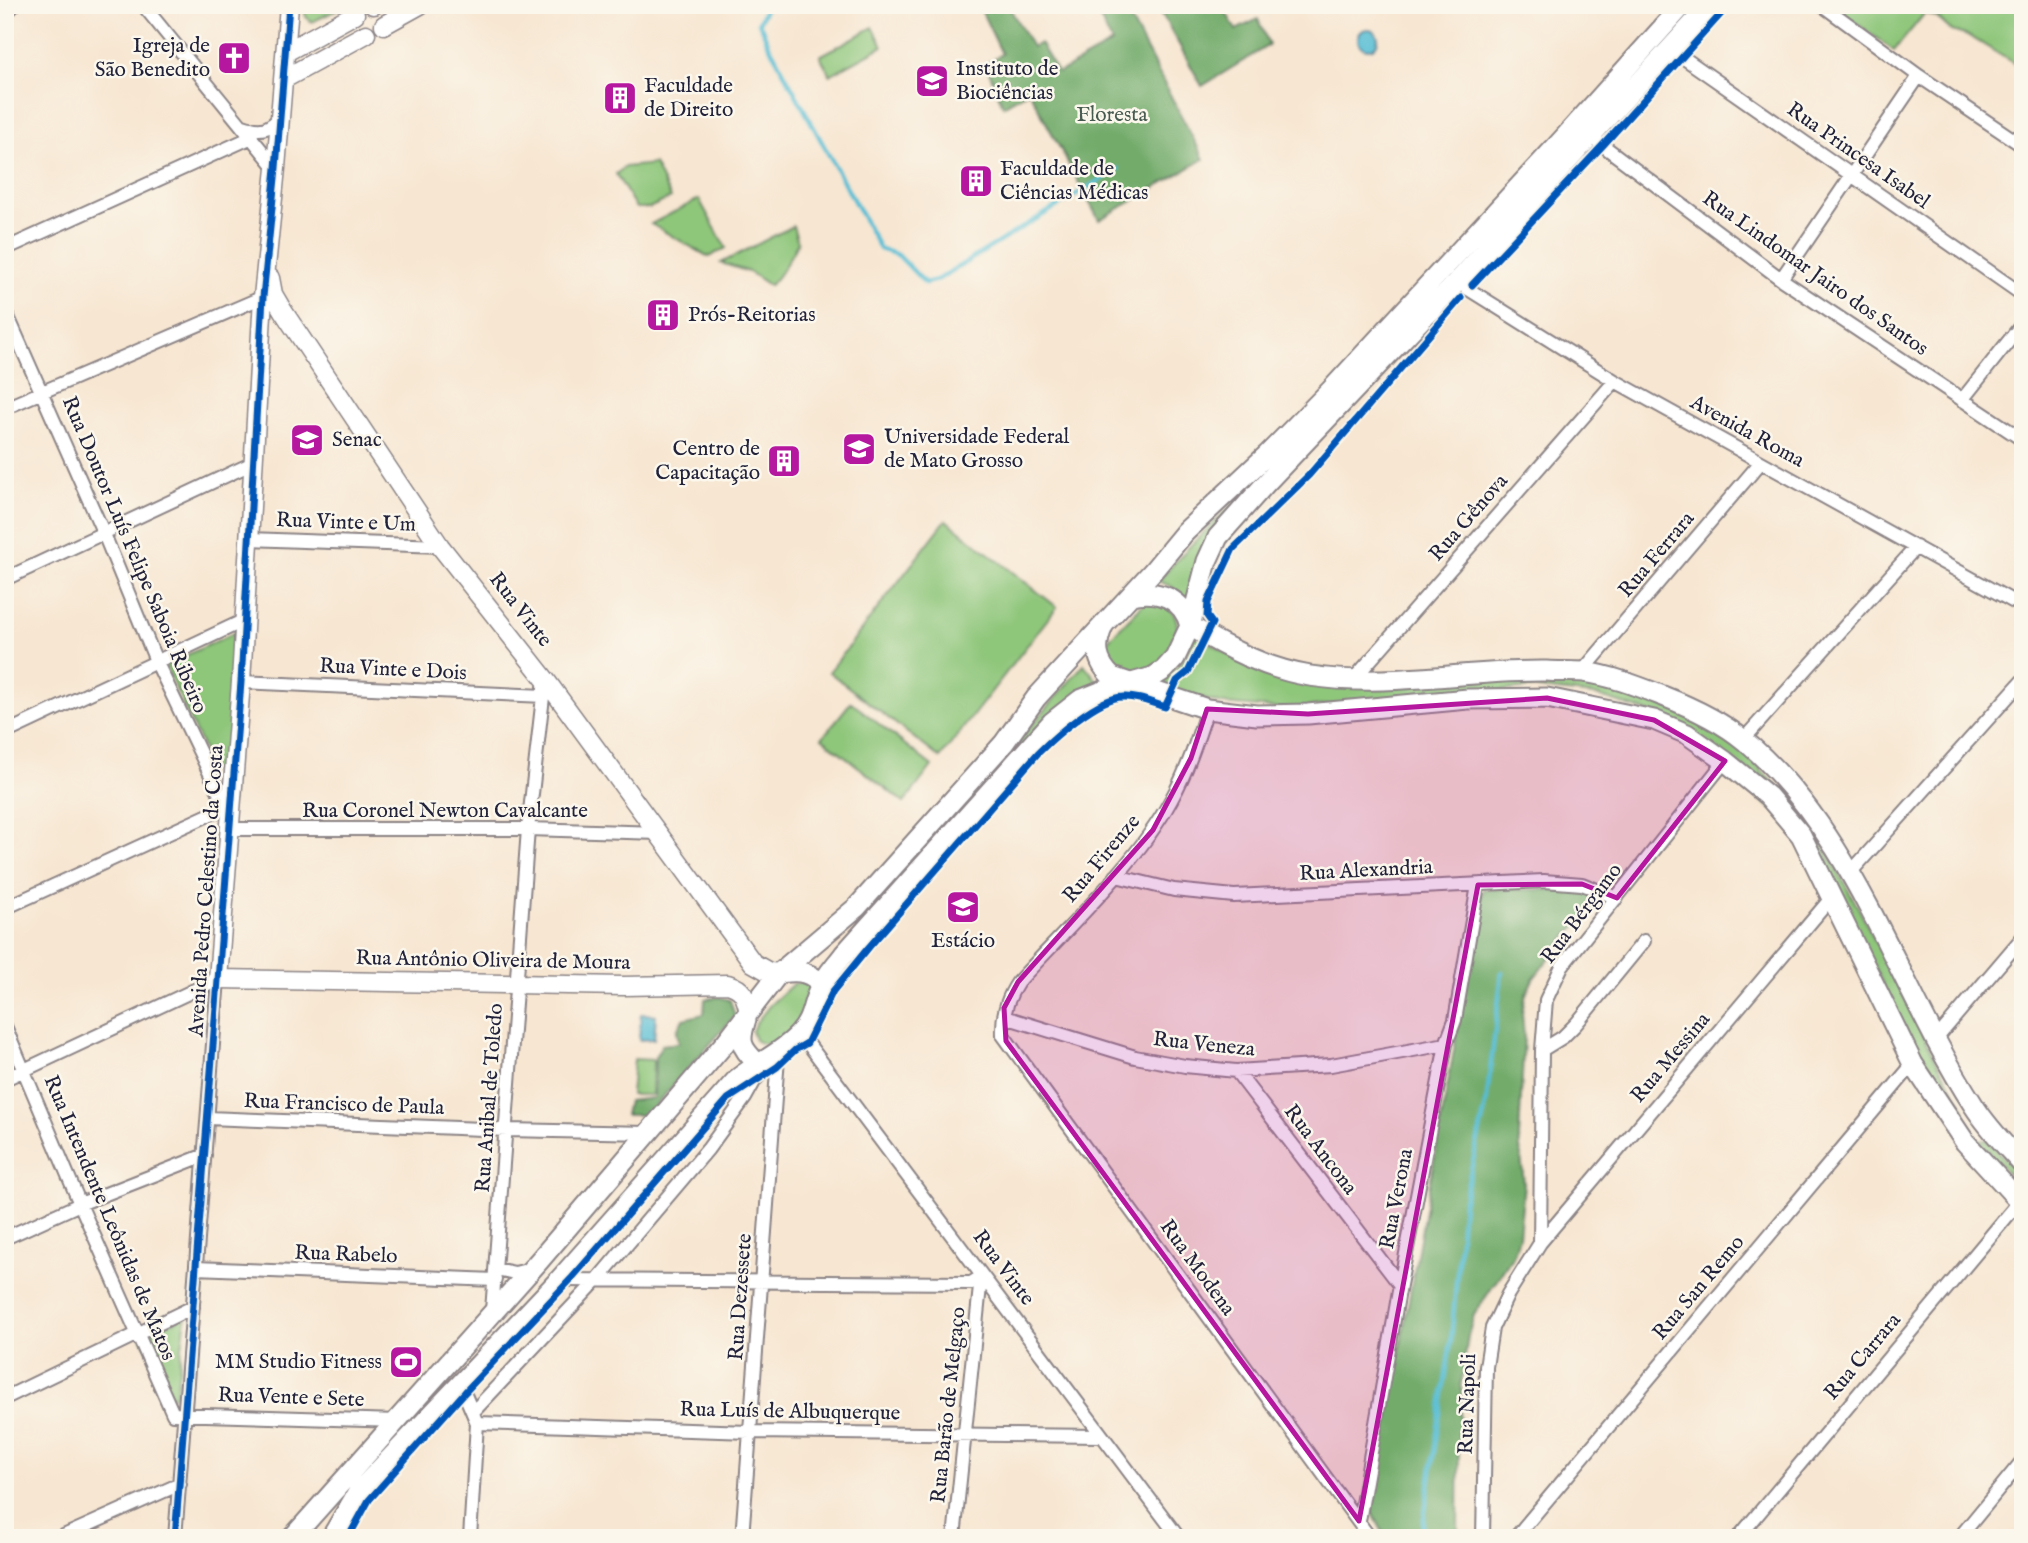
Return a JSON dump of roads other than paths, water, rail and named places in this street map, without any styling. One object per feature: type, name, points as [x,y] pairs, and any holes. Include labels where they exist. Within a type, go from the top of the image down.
[{"type":"main road","points":[[292,1538],[531,1269],[725,1043],[779,973],[857,907],[1004,743],[1037,698],[1185,531],[1267,455],[1338,382],[1683,5]]},
{"type":"main road","points":[[331,1538],[358,1492],[559,1280],[737,1079],[757,1063],[779,1055],[800,1033],[813,1011],[819,989],[844,954],[1052,722],[1080,700],[1153,677],[1164,670],[1182,646],[1207,561],[1218,537],[1457,282],[1710,5]]},
{"type":"main road","points":[[1131,595],[1166,595],[1184,611],[1190,626],[1207,634],[1224,647],[1282,670],[1310,676],[1353,680],[1516,671],[1582,672],[1634,684],[1694,708],[1743,740],[1791,786],[1823,827],[1974,1107],[2023,1165]]},
{"type":"main road","points":[[1105,621],[1097,643],[1099,661],[1112,677],[1207,709],[1257,715],[1468,699],[1547,698],[1654,720],[1687,734],[1768,796],[1801,835],[1913,1064],[1966,1143],[2021,1203]]},
{"type":"main road","points":[[779,973],[805,972],[818,981],[819,989]]},
{"type":"main road","points":[[748,1012],[741,1036],[747,1054],[757,1063]]},
{"type":"main road","points":[[1948,1116],[1967,1117],[1974,1107]]},
{"type":"main road","points":[[1966,1143],[1968,1136],[1976,1131],[1996,1135]]},
{"type":"street","points":[[5,14],[14,5]]},
{"type":"street","points":[[143,5],[276,168]]},
{"type":"street","points":[[268,246],[289,5]]},
{"type":"street","points":[[384,24],[420,5]]},
{"type":"street","points":[[1822,5],[1919,76],[2023,146]]},
{"type":"street","points":[[286,52],[355,14]]},
{"type":"street","points":[[284,79],[366,34]]},
{"type":"street","name":"Rua Princesa Isabel","points":[[1671,49],[2023,295]]},
{"type":"street","points":[[1781,279],[1919,76]]},
{"type":"street","points":[[243,126],[264,130],[281,116]]},
{"type":"street","name":"Rua Lindomar Jairo dos Santos","points":[[1590,135],[1781,279],[2023,440]]},
{"type":"street","points":[[5,249],[252,137]]},
{"type":"street","name":"Avenida Pedro Celestino da Costa","points":[[176,1538],[241,682],[268,246]]},
{"type":"street","name":"Rua Vinte","points":[[268,246],[273,294],[440,546],[544,687],[660,833],[753,963],[769,972],[779,973]]},
{"type":"street","name":"Avenida Roma","points":[[1457,282],[1615,381],[2023,607]]},
{"type":"street","points":[[5,408],[263,297]]},
{"type":"street","name":"Rua Doutor Luís Felipe Saboia Ribeiro","points":[[5,310],[104,534],[156,661],[229,817]]},
{"type":"street","points":[[1962,400],[2023,323]]},
{"type":"street","name":"Rua Gênova","points":[[1353,680],[1615,381]]},
{"type":"street","name":"Rua Ferrara","points":[[1582,672],[1761,462]]},
{"type":"street","points":[[5,579],[253,463]]},
{"type":"street","name":"Rua Vinte e Um","points":[[249,539],[440,546]]},
{"type":"street","points":[[1743,740],[1916,547]]},
{"type":"street","points":[[5,733],[245,620]]},
{"type":"street","points":[[1850,873],[2023,680]]},
{"type":"street","name":"Rua Vinte e Dois","points":[[241,682],[544,687]]},
{"type":"street","name":"Rua Anibal de Toledo","points":[[492,1311],[528,829],[544,687]]},
{"type":"street","name":"Rua Firenze","points":[[1005,1017],[1007,999],[1018,982],[1116,876],[1153,830],[1191,758],[1207,709]]},
{"type":"street","name":"Rua Bérgamo","points":[[1540,1243],[1542,1050],[1546,1000],[1562,966],[1725,761]]},
{"type":"street","points":[[5,908],[229,817]]},
{"type":"street","name":"Rua Coronel Newton Cavalcante","points":[[229,817],[660,833]]},
{"type":"street","name":"Rua Alexandria","points":[[1116,876],[1174,890],[1234,896],[1544,881],[1582,884],[1618,898]]},
{"type":"street","name":"Rua Verona","points":[[1359,1521],[1399,1286],[1446,1044],[1455,1020],[1478,885]]},
{"type":"street","name":"Rua Messina","points":[[1540,1243],[1832,897]]},
{"type":"street","points":[[1936,1040],[2023,937]]},
{"type":"street","points":[[1542,1050],[1563,1037],[1576,1024],[1644,942]]},
{"type":"street","points":[[5,1079],[218,979]]},
{"type":"street","name":"Rua Antônio Oliveira de Moura","points":[[218,979],[624,986],[728,984],[738,987],[745,994],[748,1012]]},
{"type":"street","name":"Rua Veneza","points":[[1005,1017],[1135,1057],[1236,1071],[1331,1065],[1446,1044]]},
{"type":"street","name":"Rua Modena","points":[[1005,1017],[1002,1028],[1006,1041],[1370,1538]]},
{"type":"street","name":"Rua Intendente Leônidas de Matos","points":[[5,1026],[137,1336],[173,1413],[185,1414]]},
{"type":"street","name":"Rua Vinte","points":[[800,1033],[1174,1534]]},
{"type":"street","points":[[475,1417],[597,1280],[708,1149],[755,1080],[779,1055]]},
{"type":"street","name":"Rua Dezessete","points":[[742,1538],[779,1055]]},
{"type":"street","name":"Rua San Remo","points":[[1515,1538],[1913,1064]]},
{"type":"street","name":"Rua Ancona","points":[[1236,1071],[1399,1286]]},
{"type":"street","name":"Rua Francisco de Paula","points":[[208,1118],[648,1133]]},
{"type":"street","points":[[5,1238],[80,1204],[205,1155]]},
{"type":"street","name":"Rua Carrara","points":[[1738,1538],[2021,1203]]},
{"type":"street","name":"Rua Napoli","points":[[1483,1538],[1486,1367],[1492,1328],[1508,1294],[1540,1243]]},
{"type":"street","name":"Rua Rabelo","points":[[196,1268],[496,1274],[531,1269]]},
{"type":"street","points":[[559,1280],[971,1283],[981,1277]]},
{"type":"street","name":"Rua Barão de Melgaço","points":[[954,1538],[981,1277]]},
{"type":"street","points":[[5,1398],[193,1307]]},
{"type":"street","points":[[460,1383],[475,1417],[470,1538]]},
{"type":"street","name":"Rua Vente e Sete","points":[[185,1414],[397,1421]]},
{"type":"street","name":"Rua Luís de Albuquerque","points":[[475,1417],[750,1432],[1102,1436]]},
{"type":"street","points":[[1959,1538],[2023,1460]]},
{"type":"street","points":[[59,1538],[180,1484]]},
{"type":"water","points":[[1368,29],[1375,32],[1378,39],[1375,46],[1368,49],[1361,46],[1358,39],[1361,32]]},
{"type":"water","points":[[641,1014],[656,1015],[654,1039],[639,1040]]},
{"type":"waterway","points":[[767,5],[759,22],[769,45],[880,249],[898,255],[925,283],[937,280],[1118,169]]},
{"type":"waterway","points":[[1421,1538],[1451,1341],[1463,1204],[1486,1105],[1502,972]]},
{"type":"place","name":"Igreja de São Benedito","points":[[234,58]]},
{"type":"place","name":"Instituto de Biociências","points":[[932,81]]},
{"type":"place","name":"Faculdade de Direito","points":[[620,98]]},
{"type":"place","name":"Faculdade de Ciências Médicas","points":[[976,181]]},
{"type":"place","name":"Prós-Reitorias","points":[[663,315]]},
{"type":"place","name":"Senac","points":[[307,440]]},
{"type":"place","name":"Universidade Federal de Mato Grosso","points":[[859,449]]},
{"type":"place","name":"Centro de Capacitação","points":[[784,461]]},
{"type":"place","name":"Estácio","points":[[963,907]]},
{"type":"place","name":"MM Studio Fitness","points":[[406,1362]]},
{"type":"park label","name":"Floresta","points":[[1112,115]]}]
